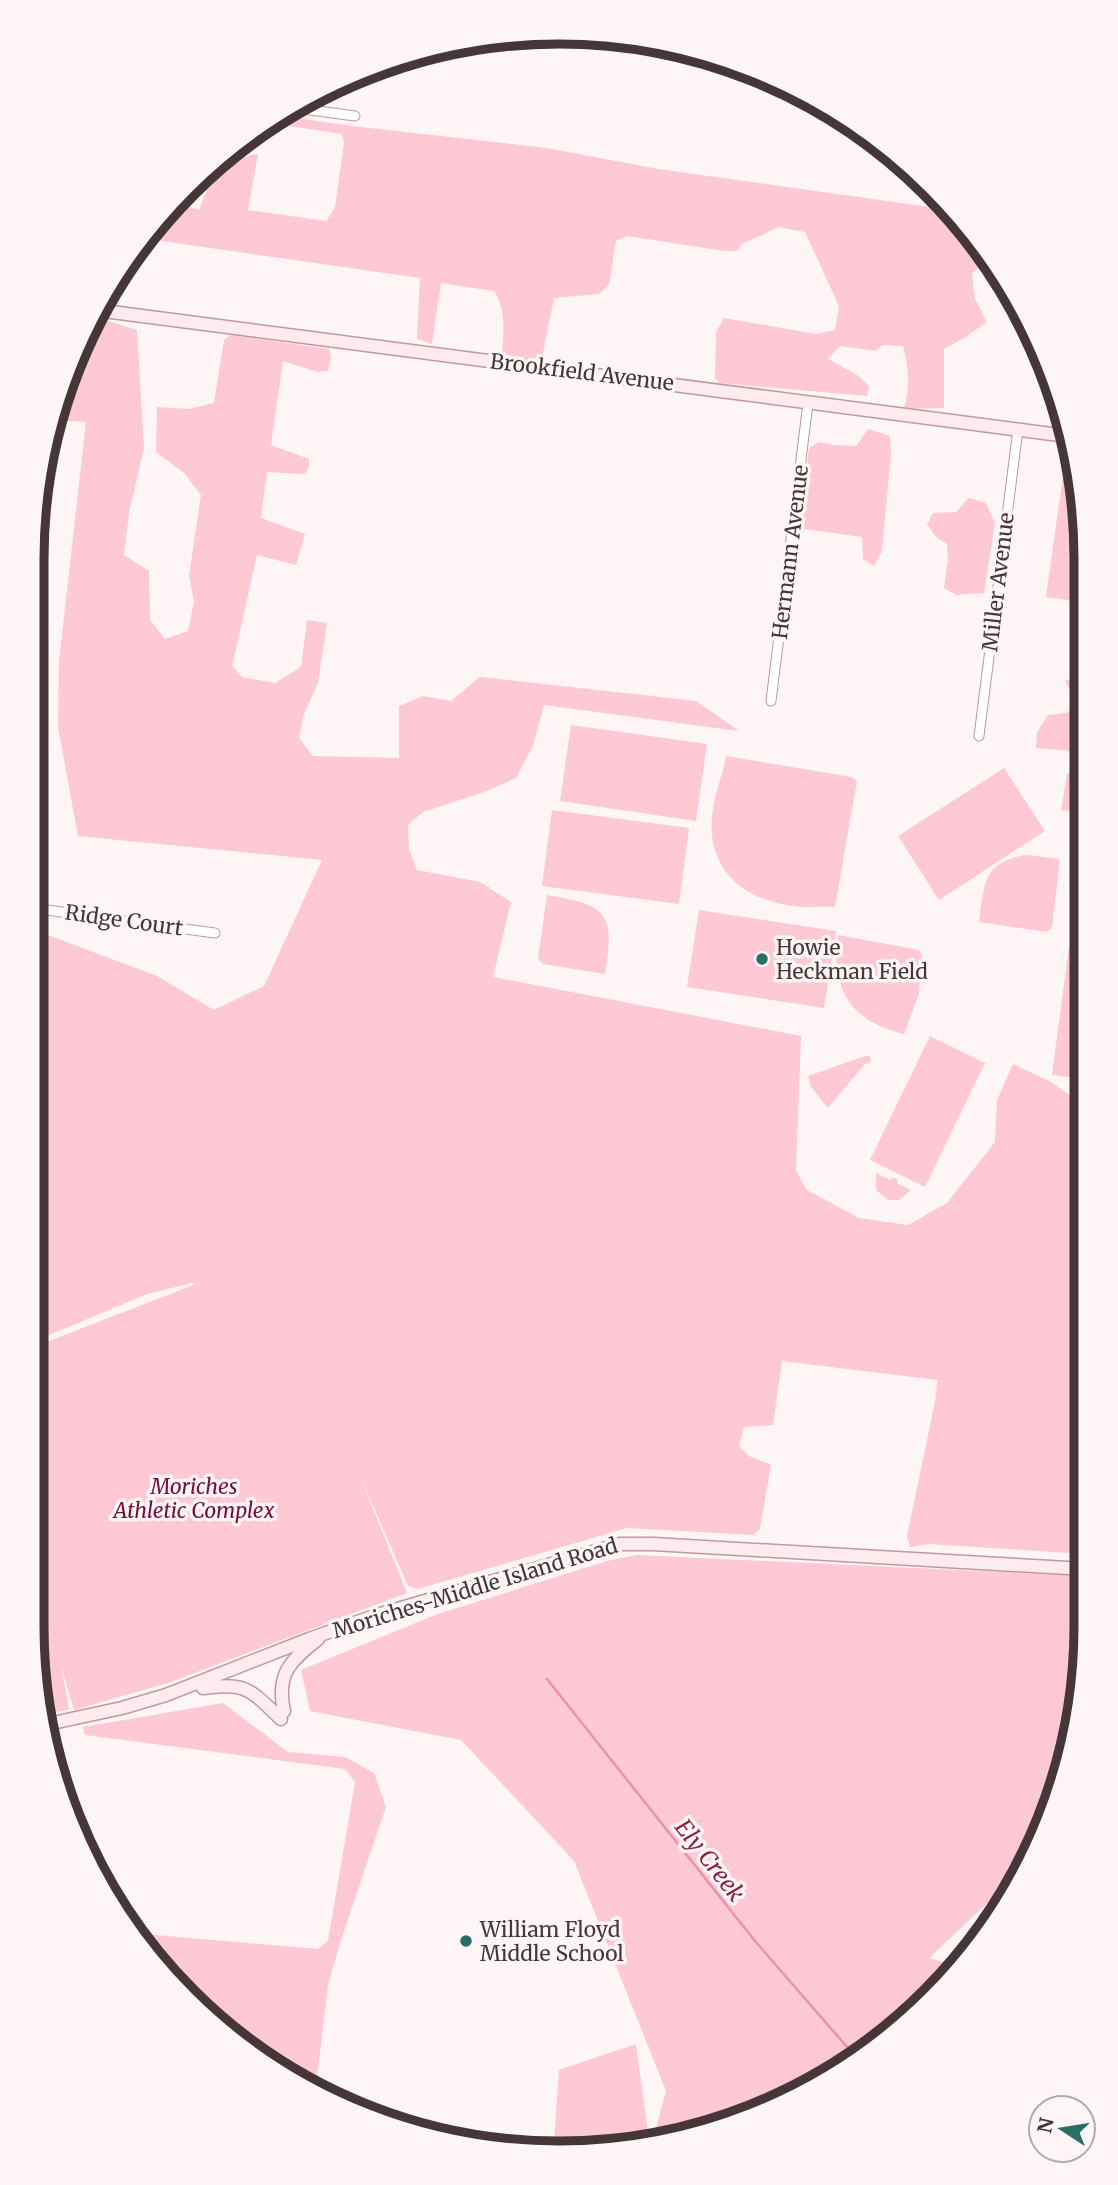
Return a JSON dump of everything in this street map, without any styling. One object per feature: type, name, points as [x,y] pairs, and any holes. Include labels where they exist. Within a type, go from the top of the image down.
[{"type":"main road","name":"Brookfield Avenue","points":[[107,311],[1059,435]]},
{"type":"main road","name":"Moriches-Middle Island Road","points":[[53,1723],[134,1705],[181,1690],[329,1631],[627,1543],[1074,1568]]},
{"type":"main road","points":[[181,1690],[225,1685],[244,1688],[255,1693],[283,1715],[282,1690],[285,1671],[294,1658],[329,1631]]},
{"type":"street","points":[[307,110],[355,116]]},
{"type":"street","name":"Hermann Avenue","points":[[771,701],[808,403]]},
{"type":"street","name":"Miller Avenue","points":[[979,736],[1018,429]]},
{"type":"street","name":"Ridge Court","points":[[44,910],[215,933]]},
{"type":"green space","points":[[294,117],[547,148],[658,169],[935,208],[981,264],[972,274],[975,299],[987,322],[944,349],[944,408],[904,409],[908,378],[903,346],[882,345],[876,351],[840,346],[828,359],[857,375],[869,386],[867,396],[719,383],[715,378],[716,332],[724,318],[816,334],[835,330],[839,306],[805,232],[779,227],[742,244],[737,251],[627,236],[616,241],[609,285],[599,294],[554,298],[542,358],[536,360],[502,354],[503,314],[494,291],[441,283],[432,344],[417,339],[420,278],[154,240],[185,206],[199,210],[207,183],[233,160],[258,154],[248,210],[326,221],[335,207],[344,143],[342,134],[282,125]]},
{"type":"green space","name":"Moriches Athletic Complex","points":[[103,319],[137,330],[144,448],[129,513],[124,555],[149,571],[150,620],[165,639],[188,631],[194,602],[189,576],[201,495],[185,474],[156,452],[157,407],[189,409],[214,403],[224,340],[231,335],[329,349],[331,358],[328,371],[317,372],[283,361],[271,445],[309,459],[309,466],[305,474],[267,472],[261,518],[305,534],[296,565],[257,555],[232,666],[242,677],[275,683],[301,667],[307,620],[327,623],[318,683],[304,714],[299,738],[313,756],[399,758],[399,706],[423,696],[451,701],[480,677],[696,701],[739,731],[544,705],[533,746],[516,778],[484,792],[423,812],[408,825],[409,849],[417,870],[480,882],[511,902],[493,977],[801,1036],[796,1171],[807,1190],[859,1218],[908,1225],[947,1203],[995,1142],[997,1100],[1013,1064],[1049,1081],[1074,1098],[1074,1553],[929,1544],[910,1547],[907,1536],[936,1397],[937,1380],[782,1361],[773,1425],[744,1427],[739,1446],[749,1456],[771,1465],[760,1529],[753,1535],[627,1528],[418,1589],[408,1586],[358,1471],[407,1593],[168,1683],[74,1710],[61,1665],[69,1709],[52,1714],[44,1626],[44,1343],[44,934],[157,976],[214,1010],[264,986],[322,860],[78,836],[58,727],[59,661],[86,422],[63,421],[83,362]],"holes":[[[196,1284],[44,1343],[47,1336],[147,1294]]]},
{"type":"green space","points":[[868,429],[890,436],[891,454],[882,551],[874,566],[863,559],[862,537],[804,529],[800,519],[809,448],[819,442],[856,446]]},
{"type":"green space","points":[[1064,459],[1073,525],[1074,601],[1046,597]]},
{"type":"green space","points":[[969,498],[986,503],[995,523],[984,593],[956,595],[944,588],[947,544],[936,537],[927,524],[933,513],[956,512]]},
{"type":"green space","points":[[1065,680],[1074,681],[1074,699]]},
{"type":"green space","points":[[1074,707],[1074,751],[1036,748],[1037,732],[1048,715],[1066,713]]},
{"type":"green space","points":[[571,725],[707,744],[696,821],[560,801]]},
{"type":"green space","points":[[726,756],[852,777],[857,781],[835,907],[797,907],[773,902],[756,896],[729,876],[714,847],[712,829],[714,803]]},
{"type":"green space","points":[[1004,768],[1045,831],[939,900],[898,836]]},
{"type":"green space","points":[[1074,772],[1074,811],[1061,810],[1067,775]]},
{"type":"green space","points":[[552,810],[689,828],[679,904],[542,886]]},
{"type":"green space","points":[[1026,855],[1060,859],[1052,928],[1046,932],[979,922],[988,877],[1001,863]]},
{"type":"green space","points":[[547,895],[583,903],[603,915],[609,937],[605,974],[543,964],[538,959]]},
{"type":"green space","name":"Howie Heckman Field","points":[[699,910],[836,931],[824,1008],[687,987]]},
{"type":"green space","points":[[838,935],[919,950],[922,955],[919,994],[904,1034],[870,1021],[848,1000],[838,972]]},
{"type":"green space","points":[[1069,947],[1074,948],[1074,1078],[1052,1075]]},
{"type":"green space","points":[[930,1036],[985,1063],[925,1187],[870,1160]]},
{"type":"green space","points":[[865,1056],[871,1059],[869,1063],[865,1064],[828,1108],[811,1087],[808,1076]]},
{"type":"green space","points":[[876,1173],[890,1180],[892,1177],[898,1180],[897,1183],[911,1190],[899,1200],[888,1200],[876,1190]]},
{"type":"green space","points":[[637,1555],[1074,1575],[1070,1693],[1057,1759],[1047,1792],[1021,1854],[1001,1890],[929,1958],[948,1964],[873,2035],[817,2072],[725,2114],[655,2132],[666,2091],[574,1861],[461,1740],[310,1711],[301,1670],[435,1615],[607,1561]]},
{"type":"green space","points":[[223,1703],[288,1752],[345,1757],[374,1773],[386,1807],[328,1985],[317,2080],[245,2035],[219,2013],[172,1966],[146,1934],[318,1949],[328,1941],[355,1782],[345,1769],[85,1735],[83,1727]]},
{"type":"green space","points":[[636,2044],[648,2132],[554,2141],[559,2070]]},
{"type":"waterway","name":"Ely Creek","points":[[547,1679],[755,1941],[850,2051]]},
{"type":"place","name":"Howie Heckman Field","points":[[762,959]]},
{"type":"place","name":"William Floyd Middle School","points":[[466,1941]]}]
